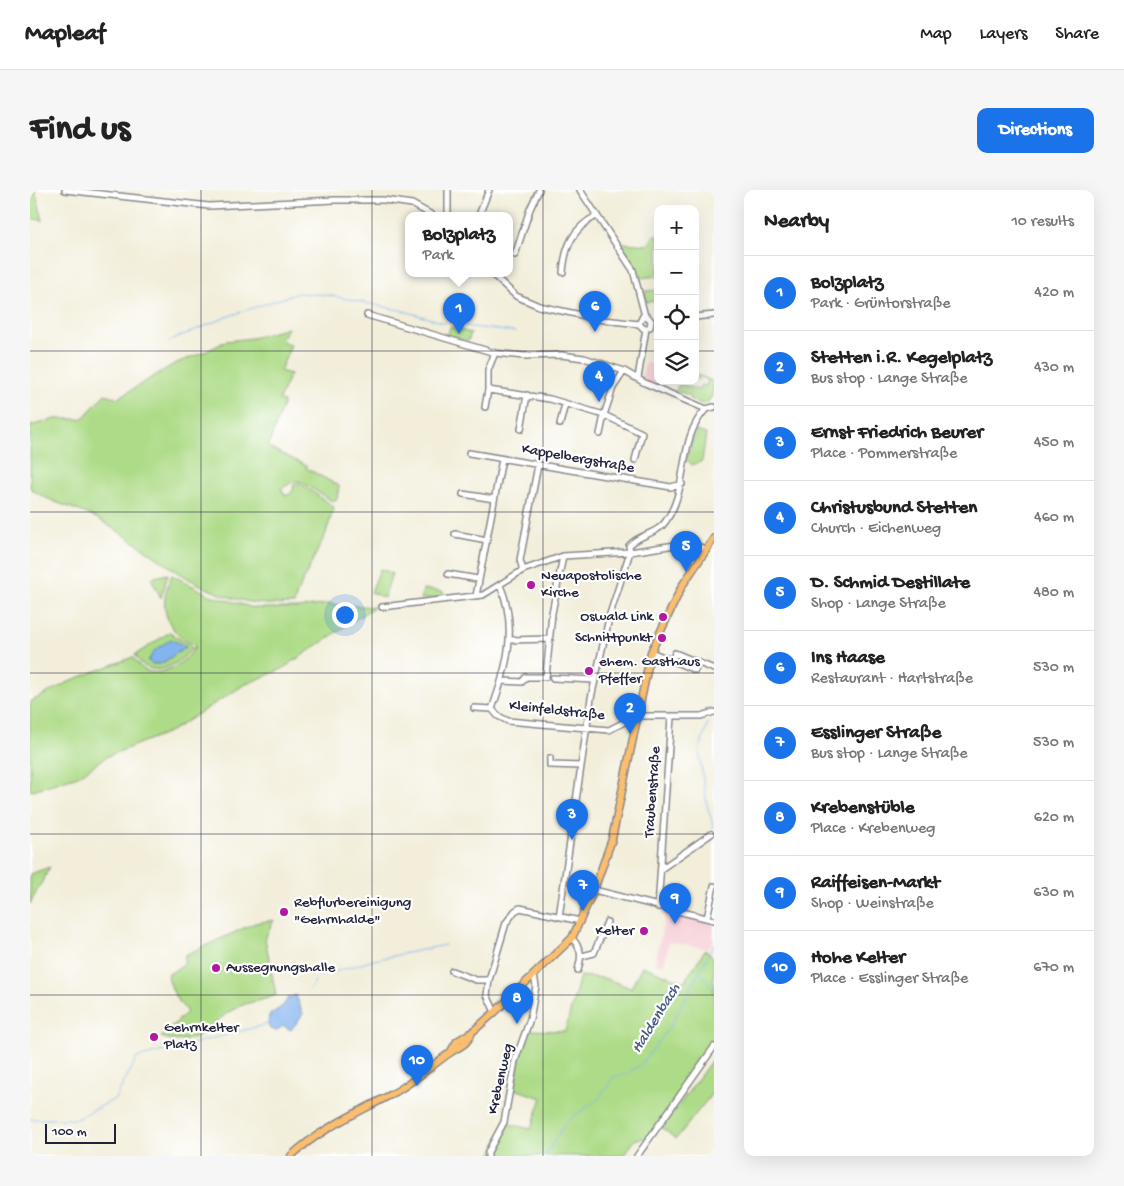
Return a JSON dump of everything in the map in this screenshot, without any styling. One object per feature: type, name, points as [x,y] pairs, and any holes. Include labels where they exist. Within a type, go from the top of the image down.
[{"type":"main road","points":[[291,1156],[323,1130],[412,1082],[449,1054],[460,1049],[469,1041],[472,1032],[534,976],[572,938],[594,890],[612,839],[636,716],[651,652],[682,586],[714,538]]},
{"type":"street","points":[[65,190],[209,206],[335,200],[384,200],[412,204],[427,212]]},
{"type":"street","points":[[448,190],[448,212]]},
{"type":"street","points":[[480,212],[489,190]]},
{"type":"street","points":[[515,256],[530,209],[539,190]]},
{"type":"street","points":[[580,190],[633,270],[645,316],[651,321],[654,321]]},
{"type":"street","points":[[563,272],[568,245],[575,231],[596,216]]},
{"type":"street","points":[[495,277],[516,296],[539,306],[604,320],[639,324],[642,328],[646,329]]},
{"type":"street","points":[[367,315],[495,353],[524,356],[561,355],[584,358],[624,371],[706,409],[714,407]]},
{"type":"street","points":[[699,317],[714,315]]},
{"type":"street","points":[[639,324],[640,318],[645,316]]},
{"type":"street","points":[[638,378],[646,329],[651,325],[651,321]]},
{"type":"street","points":[[485,407],[488,390],[488,370],[495,353]]},
{"type":"street","points":[[600,434],[613,388],[624,371]]},
{"type":"street","points":[[488,390],[527,395],[565,404],[604,415],[642,433],[635,460]]},
{"type":"street","points":[[521,429],[527,395]]},
{"type":"street","points":[[560,424],[565,404]]},
{"type":"street","points":[[559,918],[594,680],[610,614],[630,552],[629,546],[632,542],[658,531],[667,520],[682,484],[685,469],[684,456],[688,444],[706,409]]},
{"type":"street","name":"Kappelbergstraße","points":[[470,453],[671,487],[682,484]]},
{"type":"street","points":[[476,596],[502,459]]},
{"type":"street","points":[[523,570],[520,560],[538,465]]},
{"type":"street","points":[[463,494],[494,499]]},
{"type":"street","points":[[455,534],[487,540]]},
{"type":"street","points":[[382,607],[483,595],[523,570],[562,556],[630,552],[688,543],[706,549]]},
{"type":"street","points":[[502,681],[522,682],[526,677],[546,677],[552,613],[562,556]]},
{"type":"street","points":[[448,574],[478,579]]},
{"type":"street","points":[[492,709],[502,681],[509,640],[510,615],[500,585]]},
{"type":"street","points":[[509,640],[550,639]]},
{"type":"street","points":[[651,652],[672,661],[675,653],[714,669]]},
{"type":"street","points":[[554,678],[594,680]]},
{"type":"street","name":"Kleinfeldstraße","points":[[474,708],[492,709],[498,716],[508,721],[609,730],[636,716]]},
{"type":"street","points":[[636,716],[701,716],[714,712]]},
{"type":"street","name":"Traubenstraße","points":[[658,907],[671,717]]},
{"type":"street","points":[[550,758],[550,765],[581,766]]},
{"type":"street","points":[[661,869],[711,834]]},
{"type":"street","points":[[707,918],[714,886]]},
{"type":"street","points":[[594,890],[714,920]]},
{"type":"street","points":[[495,1012],[487,994],[489,980],[506,923],[515,911],[520,908],[559,918],[580,921]]},
{"type":"street","points":[[582,956],[594,953],[607,922]]},
{"type":"street","points":[[572,938],[581,949],[582,956],[578,970]]},
{"type":"street","points":[[452,971],[476,980],[489,980]]},
{"type":"street","name":"Krebenweg","points":[[488,1156],[488,1152],[504,1122],[515,1061],[530,1019],[536,986],[534,976]]},
{"type":"street","points":[[636,1156],[658,1128],[714,1047]]},
{"type":"shaded area","points":[[645,363],[654,364],[654,385],[664,385],[663,389],[645,382],[642,377]]},
{"type":"shaded area","points":[[666,911],[714,924],[714,940],[708,949],[669,942],[664,965],[655,963]]},
{"type":"green space","points":[[30,190],[35,190],[43,220],[30,219]]},
{"type":"green space","points":[[654,235],[654,276],[640,278],[636,267],[621,245],[624,243],[648,245]]},
{"type":"green space","points":[[654,290],[654,301],[646,302],[645,291]]},
{"type":"green space","points":[[450,327],[471,333],[468,341],[448,335]]},
{"type":"green space","points":[[288,328],[281,340],[291,345],[280,371],[290,374],[279,400],[284,402],[268,447],[307,466],[306,468],[339,486],[337,499],[332,501],[300,481],[294,481],[281,489],[285,495],[289,495],[293,490],[294,484],[300,483],[334,507],[326,533],[297,593],[294,604],[262,604],[235,599],[210,590],[188,578],[96,518],[53,501],[30,488],[30,426],[55,419],[82,419],[105,394],[118,398],[174,364],[226,341],[252,338]]},
{"type":"green space","points":[[701,377],[714,382],[712,396],[707,403],[702,404],[689,399],[690,396],[680,392],[678,395],[675,393],[679,385],[699,390],[701,385],[706,386],[708,380]]},
{"type":"green space","points":[[696,431],[706,434],[702,461],[692,465],[686,459]]},
{"type":"green space","points":[[380,569],[392,573],[384,598],[371,592]]},
{"type":"green space","points":[[168,574],[161,598],[151,578]]},
{"type":"green space","points":[[172,575],[210,595],[254,608],[299,608],[327,604],[374,607],[282,669],[244,685],[171,731],[108,756],[78,776],[30,791],[30,702],[72,680],[133,657],[145,670],[156,672],[170,669],[192,651],[195,646],[177,633],[167,616],[165,597]]},
{"type":"green space","points":[[423,589],[443,592],[444,598],[421,599]]},
{"type":"green space","points":[[170,632],[192,648],[186,655],[164,668],[148,668],[141,663],[135,655]]},
{"type":"green space","points":[[50,867],[30,904],[30,874]]},
{"type":"green space","points":[[274,920],[265,938],[276,995],[236,1008],[225,1014],[194,1038],[174,1040],[161,1037],[187,1012],[175,996],[167,975],[184,965],[185,955],[255,923]]},
{"type":"green space","points":[[705,950],[714,958],[714,1044],[702,1055],[687,1082],[648,1138],[636,1139],[623,1156],[491,1156],[505,1123],[531,1129],[542,1098],[514,1089],[520,1056],[529,1030],[565,1031],[580,976],[604,978],[631,988],[642,966],[684,982]]},
{"type":"green space","points":[[714,1057],[714,1091],[676,1139],[662,1128]]},
{"type":"water","points":[[171,639],[186,647],[161,664],[152,664],[148,661],[154,651]]},
{"type":"water","points":[[296,995],[303,1014],[291,1030],[283,1026],[276,1031],[270,1029],[268,1024],[269,1015],[283,1006],[288,998]]},
{"type":"waterway","points":[[169,341],[229,316],[298,293],[328,295],[404,311],[445,323]]},
{"type":"waterway","points":[[454,325],[516,332]]},
{"type":"waterway","name":"Haldenbach","points":[[708,723],[699,752],[707,805],[714,828]]},
{"type":"waterway","name":"Haldenbach","points":[[545,1156],[567,1121],[598,1099],[614,1077],[629,1074],[633,1069],[641,1065],[671,1025],[714,944]]},
{"type":"waterway","points":[[321,976],[374,960],[445,945]]},
{"type":"waterway","points":[[701,973],[712,989]]},
{"type":"waterway","points":[[310,989],[315,981]]},
{"type":"waterway","points":[[30,1119],[76,1119],[115,1099],[137,1058],[268,1024]]},
{"type":"place","name":"Ins Haase","points":[[595,332]]},
{"type":"place","name":"Bolzplatz","points":[[459,334]]},
{"type":"place","name":"Christusbund Stetten","points":[[599,402]]},
{"type":"place","name":"D. Schmid Destillate","points":[[686,572]]},
{"type":"place","name":"Neuapostolische Kirche","points":[[531,585]]},
{"type":"place","name":"Oswald Link","points":[[663,617]]},
{"type":"place","name":"Schnittpunkt","points":[[662,638]]},
{"type":"place","name":"ehem. Gasthaus Pfeffer","points":[[589,671]]},
{"type":"place","name":"Stetten i.R. Kegelplatz","points":[[630,734]]},
{"type":"place","name":"Ernst Friedrich Beurer","points":[[572,840]]},
{"type":"place","name":"Esslinger Straße","points":[[583,911]]},
{"type":"place","name":"Rebflurbereinigung \"Gehrnhalde\"","points":[[284,912]]},
{"type":"place","name":"Raiffeisen-Markt","points":[[675,924]]},
{"type":"place","name":"Kelter","points":[[644,931]]},
{"type":"place","name":"Aussegnungshalle","points":[[216,968]]},
{"type":"place","name":"Krebenstüble","points":[[517,1024]]},
{"type":"place","name":"Gehrnkelter Platz","points":[[154,1037]]},
{"type":"place","name":"Hohe Kelter","points":[[417,1086]]}]
